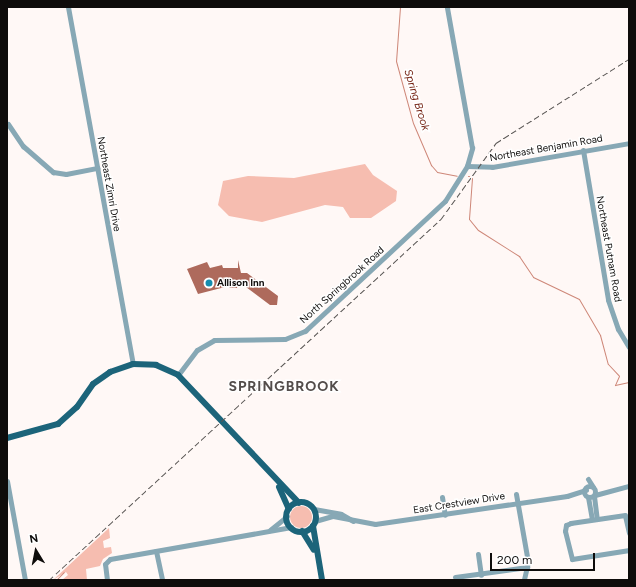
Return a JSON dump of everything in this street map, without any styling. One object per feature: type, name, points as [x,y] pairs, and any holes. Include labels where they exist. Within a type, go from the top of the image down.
[{"type":"main road","points":[[7,438],[58,424],[77,407],[99,378],[133,364],[156,365],[178,375],[299,503],[314,509],[314,523],[322,580]]},
{"type":"main road","points":[[257,459],[284,493],[289,509],[287,516],[291,527],[302,532],[319,559]]},
{"type":"main road","points":[[289,509],[299,503]]},
{"type":"main road","points":[[302,532],[314,523]]},
{"type":"street","name":"Northeast Zimri Drive","points":[[68,7],[133,364]]},
{"type":"street","points":[[447,7],[471,141],[467,166]]},
{"type":"street","points":[[8,124],[23,146],[53,172],[66,174],[97,168]]},
{"type":"street","name":"Northeast Benjamin Road","points":[[467,166],[492,167],[629,143]]},
{"type":"street","name":"Northeast Putnam Road","points":[[583,150],[608,300],[618,329],[629,347]]},
{"type":"street","name":"North Springbrook Road","points":[[178,375],[197,350],[214,340],[285,339],[306,331],[436,212],[467,166]]},
{"type":"street","points":[[588,480],[594,488],[595,519],[587,497],[586,489],[588,480]]},
{"type":"street","points":[[7,481],[27,578]]},
{"type":"street","points":[[594,488],[629,486]]},
{"type":"street","name":"East Crestview Drive","points":[[314,523],[333,516],[371,524],[445,515],[567,496],[586,489],[594,488]]},
{"type":"street","points":[[595,495],[612,488]]},
{"type":"street","points":[[516,494],[527,567],[524,580]]},
{"type":"street","name":"East Crestview Drive","points":[[567,496],[587,497],[595,495]]},
{"type":"street","points":[[442,497],[445,515]]},
{"type":"street","name":"East Crestview Drive","points":[[314,509],[341,514],[353,521]]},
{"type":"street","points":[[629,533],[625,515],[566,525],[572,559],[629,550]]},
{"type":"street","points":[[270,530],[287,516]]},
{"type":"street","points":[[107,580],[106,562],[156,551],[291,527]]},
{"type":"street","points":[[156,551],[162,580]]},
{"type":"street","points":[[478,554],[482,575]]},
{"type":"street","points":[[455,577],[482,575],[527,567]]},
{"type":"shaded area","points":[[365,164],[373,175],[397,191],[396,201],[371,218],[350,218],[343,207],[325,205],[262,222],[229,216],[218,205],[223,181],[248,176],[294,178]]},
{"type":"shaded area","points":[[301,506],[309,509],[312,517],[309,525],[301,528],[293,525],[290,517],[293,509]]},
{"type":"shaded area","points":[[109,528],[110,538],[103,541],[104,548],[111,547],[112,553],[103,559],[100,566],[86,569],[87,580],[62,580],[68,575],[66,572],[53,580]]},
{"type":"building","name":"Allison Inn","points":[[238,260],[241,273],[247,273],[278,296],[277,305],[270,305],[238,281],[237,288],[229,288],[229,281],[223,283],[225,287],[198,294],[187,269],[207,262],[210,268],[222,265],[223,268],[238,268]]},
{"type":"waterway","name":"Spring Brook","points":[[400,7],[396,61],[413,123],[431,165],[437,172],[457,176]]},
{"type":"waterway","name":"Spring Brook","points":[[472,178],[469,219],[478,230],[519,256],[533,277],[579,299],[600,335],[608,364],[619,376],[615,385],[629,382]]},
{"type":"waterway","points":[[56,580],[64,572]]},
{"type":"railway","points":[[49,580],[441,219],[496,143],[629,59]]},
{"type":"place","name":"Allison Inn","points":[[209,283]]},
{"type":"district","name":"SPRINGBROOK","points":[[284,387]]}]
